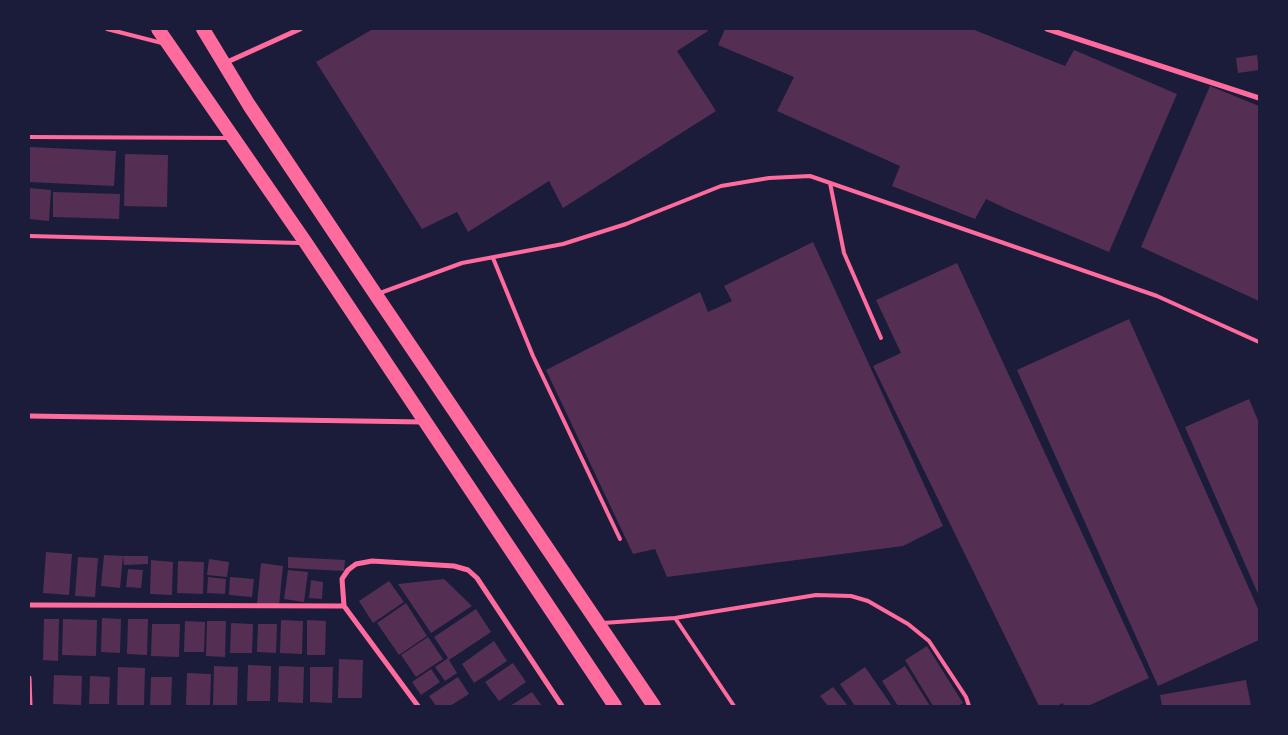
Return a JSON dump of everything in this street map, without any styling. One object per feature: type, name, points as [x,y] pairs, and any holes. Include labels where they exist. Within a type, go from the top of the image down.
[{"type":"highway","points":[[158,29],[306,243],[615,706]]},
{"type":"highway","points":[[204,29],[250,105],[376,295],[654,706]]},
{"type":"street","points":[[224,63],[300,29]]},
{"type":"street","points":[[1047,29],[1259,98]]},
{"type":"street","points":[[29,416],[424,422]]},
{"type":"street","points":[[418,706],[344,606],[342,579],[348,570],[356,564],[372,561],[454,566],[468,570],[477,578],[562,706]]},
{"type":"street","points":[[29,606],[344,606]]},
{"type":"street","points":[[29,678],[30,706]]},
{"type":"lane","points":[[107,29],[169,45]]},
{"type":"lane","points":[[29,137],[198,137],[234,139]]},
{"type":"lane","points":[[376,295],[462,263],[563,244],[626,224],[721,186],[769,178],[810,176],[1157,296],[1259,342]]},
{"type":"lane","points":[[830,183],[844,253],[881,338]]},
{"type":"lane","points":[[29,236],[306,243]]},
{"type":"lane","points":[[493,258],[533,356],[620,539]]},
{"type":"lane","points":[[598,624],[674,618],[816,595],[851,596],[868,601],[908,624],[929,641],[966,697],[969,706]]},
{"type":"lane","points":[[674,618],[734,706]]},
{"type":"building","points":[[373,29],[707,29],[708,31],[677,51],[716,111],[563,208],[549,181],[468,232],[457,212],[422,229],[316,62]]},
{"type":"building","points":[[725,29],[972,29],[1065,66],[1074,50],[1177,94],[1109,252],[986,199],[975,219],[892,186],[900,166],[777,111],[794,77],[718,45]]},
{"type":"building","points":[[1257,55],[1259,70],[1238,73],[1236,58]]},
{"type":"building","points":[[1210,86],[1259,106],[1259,301],[1141,247]]},
{"type":"building","points":[[29,147],[116,151],[114,186],[29,182]]},
{"type":"building","points":[[125,154],[168,155],[167,207],[124,206]]},
{"type":"building","points":[[29,188],[51,190],[49,221],[29,219]]},
{"type":"building","points":[[53,192],[120,194],[119,219],[53,217]]},
{"type":"building","points":[[813,242],[943,526],[903,546],[667,577],[655,549],[633,554],[546,370],[700,292],[708,312],[732,301],[724,286]]},
{"type":"building","points":[[957,263],[1149,678],[1088,706],[1064,706],[1063,703],[1057,706],[1039,706],[873,366],[901,353],[876,300]]},
{"type":"building","points":[[1129,319],[1259,611],[1259,640],[1158,686],[1017,370]]},
{"type":"building","points":[[1249,399],[1259,423],[1259,596],[1185,427]]},
{"type":"building","points":[[46,552],[72,554],[69,595],[43,593]]},
{"type":"building","points":[[104,555],[123,556],[120,588],[101,586]]},
{"type":"building","points":[[123,556],[148,556],[148,564],[124,565]]},
{"type":"building","points":[[78,557],[98,558],[95,597],[75,596]]},
{"type":"building","points":[[288,557],[345,560],[344,571],[288,568]]},
{"type":"building","points":[[209,559],[229,562],[227,577],[207,575]]},
{"type":"building","points":[[151,560],[173,562],[172,595],[150,594]]},
{"type":"building","points":[[178,561],[204,562],[203,594],[177,593]]},
{"type":"building","points":[[261,563],[283,566],[279,606],[257,604]]},
{"type":"building","points":[[128,569],[143,570],[141,588],[126,587]]},
{"type":"building","points":[[288,570],[308,572],[304,602],[284,599]]},
{"type":"building","points":[[208,577],[226,579],[225,594],[207,593]]},
{"type":"building","points":[[230,577],[254,579],[252,597],[229,595]]},
{"type":"building","points":[[444,579],[472,606],[431,633],[398,584]]},
{"type":"building","points":[[311,580],[323,582],[322,599],[309,598]]},
{"type":"building","points":[[389,581],[404,602],[373,623],[359,601]]},
{"type":"building","points":[[406,603],[427,636],[399,655],[377,623]]},
{"type":"building","points":[[476,609],[491,632],[449,660],[457,673],[445,681],[435,667],[448,658],[434,637]]},
{"type":"building","points":[[102,618],[121,619],[120,653],[101,652]]},
{"type":"building","points":[[44,619],[59,619],[58,661],[43,660]]},
{"type":"building","points":[[63,619],[97,620],[96,656],[62,655]]},
{"type":"building","points":[[128,619],[148,619],[147,655],[127,654]]},
{"type":"building","points":[[281,620],[303,621],[302,654],[280,653]]},
{"type":"building","points":[[307,620],[326,621],[325,655],[307,655]]},
{"type":"building","points":[[185,621],[205,622],[204,652],[184,652]]},
{"type":"building","points":[[207,621],[226,621],[225,657],[206,656]]},
{"type":"building","points":[[231,623],[253,624],[252,653],[230,653]]},
{"type":"building","points":[[152,624],[180,624],[179,657],[151,656]]},
{"type":"building","points":[[258,624],[277,624],[276,653],[257,652]]},
{"type":"building","points":[[428,637],[443,659],[416,677],[401,655]]},
{"type":"building","points":[[494,641],[507,661],[474,683],[462,664]]},
{"type":"building","points":[[927,646],[963,703],[958,706],[933,706],[905,660]]},
{"type":"building","points":[[339,659],[363,660],[362,698],[338,698]]},
{"type":"building","points":[[513,663],[526,682],[499,701],[485,682]]},
{"type":"building","points":[[248,665],[271,666],[270,701],[247,701]]},
{"type":"building","points":[[214,666],[238,667],[237,706],[213,706]]},
{"type":"building","points":[[279,666],[304,667],[303,703],[278,702]]},
{"type":"building","points":[[905,666],[930,706],[898,706],[882,681]]},
{"type":"building","points":[[118,667],[145,668],[144,706],[117,706]]},
{"type":"building","points":[[310,667],[333,667],[332,703],[310,702]]},
{"type":"building","points":[[865,667],[892,706],[855,706],[840,684]]},
{"type":"building","points":[[431,669],[440,682],[421,695],[412,682]]},
{"type":"building","points":[[187,673],[211,674],[210,706],[186,705]]},
{"type":"building","points":[[54,675],[82,676],[81,705],[53,704]]},
{"type":"building","points":[[90,676],[110,677],[109,704],[89,704]]},
{"type":"building","points":[[151,677],[172,677],[171,706],[150,706]]},
{"type":"building","points":[[458,677],[469,694],[450,706],[436,706],[429,696]]},
{"type":"building","points":[[1246,680],[1251,706],[1162,706],[1160,695]]},
{"type":"building","points":[[833,687],[848,706],[828,706],[820,696]]},
{"type":"building","points":[[532,692],[542,706],[510,706]]}]
